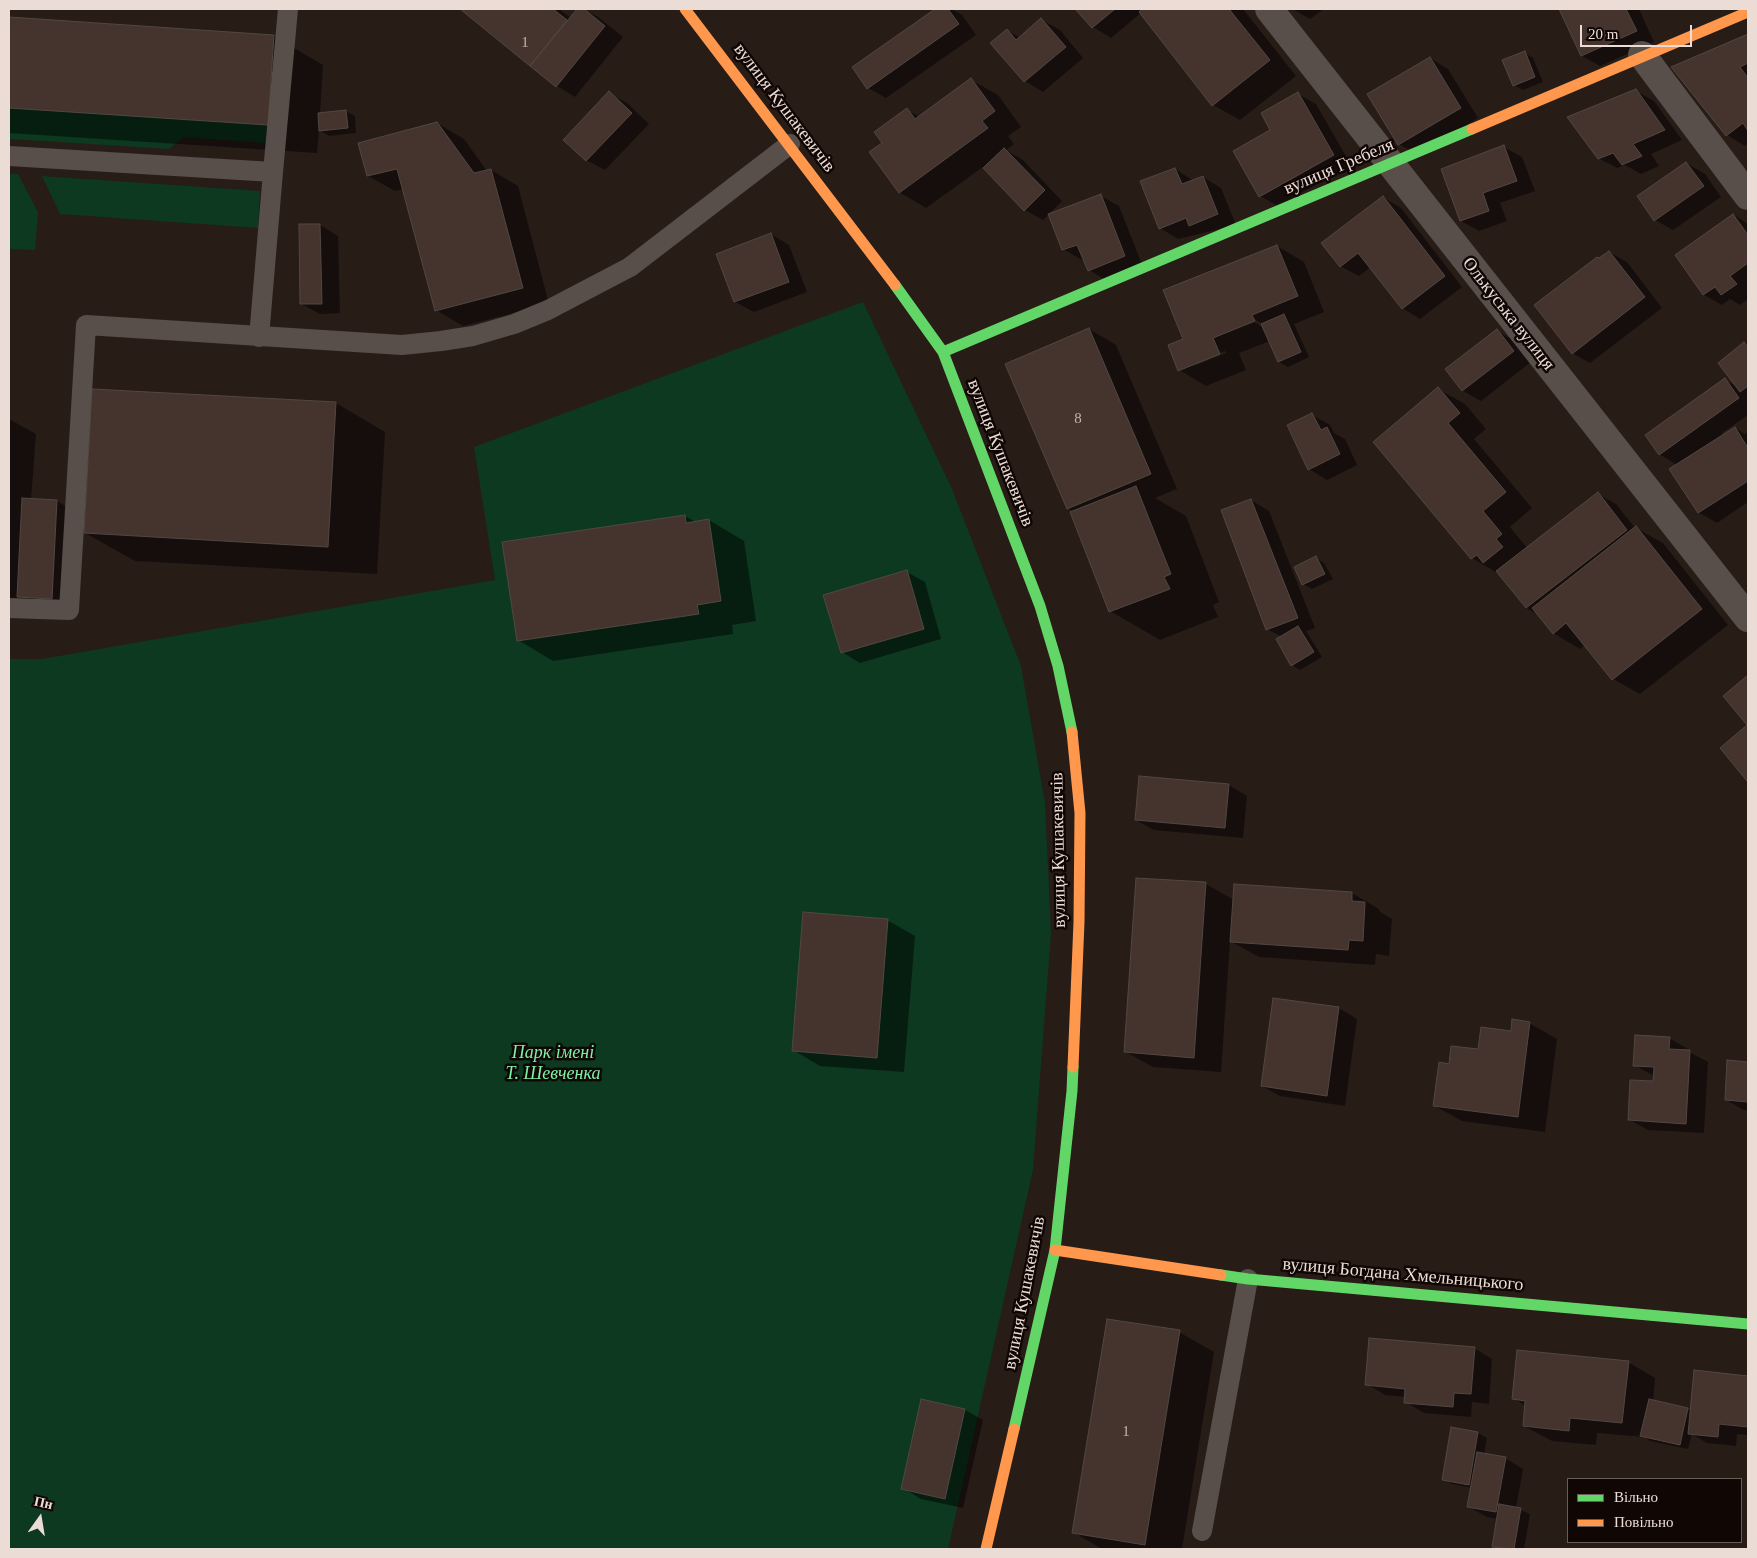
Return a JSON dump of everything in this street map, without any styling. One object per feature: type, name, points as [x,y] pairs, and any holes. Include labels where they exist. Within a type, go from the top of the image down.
[{"type":"street","name":"вулиця Кушакевичів","points":[[685,9],[790,144],[943,352],[1040,606],[1058,666],[1072,731],[1080,813],[1079,922],[1072,1091],[1056,1250],[986,1549]]},
{"type":"street","name":"Олькуська вулиця","points":[[1269,9],[1748,618]]},
{"type":"street","name":"вулиця Гребеля","points":[[943,352],[1390,164],[1642,55],[1748,12]]},
{"type":"street","points":[[1642,55],[1748,196]]},
{"type":"street","name":"вулиця Богдана Хмельницького","points":[[1056,1250],[1248,1279],[1748,1324]]},
{"type":"lane","points":[[259,336],[288,9]]},
{"type":"lane","points":[[9,608],[69,610],[86,326],[402,345],[442,342],[473,336],[514,324],[548,310],[630,267],[790,144]]},
{"type":"lane","points":[[9,156],[273,172]]},
{"type":"lane","points":[[1202,1531],[1248,1279]]},
{"type":"green space","points":[[9,108],[268,125],[267,143],[183,137],[169,149],[9,139]]},
{"type":"green space","points":[[9,174],[18,174],[38,212],[35,250],[9,249]]},
{"type":"green space","points":[[42,176],[260,191],[258,228],[60,214]]},
{"type":"green space","name":"Парк імені Т. Шевченка","points":[[863,302],[952,489],[1021,666],[1045,803],[1051,933],[1033,1170],[948,1549],[9,1549],[9,659],[42,659],[495,580],[474,447]]},
{"type":"building","points":[[460,9],[553,9],[567,20],[530,66]]},
{"type":"building","points":[[577,9],[584,9],[605,26],[556,87],[530,66]]},
{"type":"building","points":[[935,9],[948,9],[959,24],[867,89],[852,67]]},
{"type":"building","points":[[1075,9],[1115,9],[1092,28]]},
{"type":"building","points":[[1142,9],[1229,9],[1270,60],[1212,106],[1139,12]]},
{"type":"building","points":[[1559,9],[1626,9],[1637,31],[1581,56]]},
{"type":"building","points":[[9,17],[274,35],[268,125],[9,108]]},
{"type":"building","points":[[1041,18],[1066,47],[1024,82],[990,43],[1007,29],[1016,40]]},
{"type":"building","points":[[1748,34],[1748,63],[1740,67],[1748,78],[1748,131],[1743,123],[1726,136],[1671,67]]},
{"type":"building","points":[[1525,51],[1535,77],[1513,86],[1502,60]]},
{"type":"building","points":[[1430,57],[1461,108],[1398,145],[1367,94]]},
{"type":"building","points":[[971,78],[995,111],[982,121],[988,128],[899,193],[869,152],[882,143],[874,132],[907,108],[915,119]]},
{"type":"building","points":[[1636,89],[1665,130],[1633,144],[1642,156],[1622,165],[1613,153],[1598,159],[1567,117]]},
{"type":"building","points":[[609,91],[632,113],[586,161],[563,140]]},
{"type":"building","points":[[1298,92],[1334,155],[1259,197],[1233,151],[1270,130],[1261,113]]},
{"type":"building","points":[[346,110],[348,128],[319,131],[318,113]]},
{"type":"building","points":[[437,122],[474,173],[491,169],[523,288],[435,311],[397,169],[367,176],[358,143]]},
{"type":"building","points":[[1504,145],[1517,181],[1483,193],[1489,211],[1460,221],[1441,169]]},
{"type":"building","points":[[1004,148],[1045,190],[1024,211],[983,168]]},
{"type":"building","points":[[1686,162],[1704,186],[1654,221],[1637,196]]},
{"type":"building","points":[[1175,168],[1182,184],[1203,176],[1218,214],[1189,226],[1186,218],[1159,229],[1140,181]]},
{"type":"building","points":[[1101,194],[1125,256],[1088,271],[1077,245],[1062,250],[1048,214]]},
{"type":"building","points":[[1383,196],[1445,276],[1402,309],[1358,253],[1340,267],[1321,243]]},
{"type":"building","points":[[1733,214],[1748,235],[1748,263],[1730,276],[1737,284],[1721,295],[1715,287],[1703,295],[1675,255]]},
{"type":"building","points":[[299,224],[320,224],[322,304],[300,304]]},
{"type":"building","points":[[771,233],[789,282],[734,302],[716,254]]},
{"type":"building","points":[[1277,245],[1298,296],[1252,315],[1255,321],[1213,338],[1220,354],[1178,371],[1168,345],[1183,339],[1163,290]]},
{"type":"building","points":[[1609,251],[1645,297],[1572,354],[1534,305],[1597,257],[1599,258]]},
{"type":"building","points":[[1284,314],[1301,352],[1278,362],[1261,324]]},
{"type":"building","points":[[1089,328],[1151,474],[1067,509],[1005,364]]},
{"type":"building","points":[[1497,329],[1514,351],[1462,391],[1445,369]]},
{"type":"building","points":[[1744,342],[1748,348],[1748,386],[1740,392],[1718,363]]},
{"type":"building","points":[[1725,378],[1739,398],[1659,455],[1645,435]]},
{"type":"building","points":[[1438,387],[1460,413],[1448,423],[1506,492],[1483,511],[1502,534],[1496,539],[1503,547],[1483,563],[1477,555],[1471,559],[1373,442]]},
{"type":"building","points":[[92,389],[336,402],[328,547],[84,533]]},
{"type":"building","points":[[1312,413],[1321,430],[1327,427],[1340,454],[1308,470],[1287,425]]},
{"type":"building","points":[[1735,427],[1748,448],[1748,481],[1698,513],[1669,469]]},
{"type":"building","points":[[1136,486],[1171,574],[1164,577],[1170,589],[1109,612],[1070,512]]},
{"type":"building","points":[[1598,492],[1627,530],[1526,608],[1496,571]]},
{"type":"building","points":[[22,498],[57,500],[52,599],[17,597]]},
{"type":"building","points":[[1251,499],[1298,618],[1266,630],[1221,510]]},
{"type":"building","points":[[685,515],[686,523],[709,519],[721,601],[697,605],[699,614],[517,641],[502,542]]},
{"type":"building","points":[[1636,526],[1702,609],[1612,680],[1566,623],[1553,634],[1532,608]]},
{"type":"building","points":[[1316,556],[1325,574],[1302,585],[1294,567]]},
{"type":"building","points":[[907,570],[924,629],[841,653],[823,595]]},
{"type":"building","points":[[1298,626],[1314,652],[1291,666],[1276,639]]},
{"type":"building","points":[[1748,675],[1747,781],[1720,748],[1747,725],[1723,696]]},
{"type":"building","points":[[1139,776],[1229,784],[1225,828],[1135,820]]},
{"type":"building","points":[[1136,878],[1206,882],[1194,1058],[1124,1052]]},
{"type":"building","points":[[1234,884],[1352,892],[1352,901],[1365,902],[1363,941],[1349,940],[1348,950],[1230,942]]},
{"type":"building","points":[[803,912],[888,919],[877,1058],[792,1051]]},
{"type":"building","points":[[1273,998],[1339,1007],[1327,1096],[1261,1086]]},
{"type":"building","points":[[1512,1019],[1530,1022],[1518,1117],[1433,1106],[1439,1062],[1449,1064],[1451,1046],[1478,1049],[1481,1027],[1511,1031]]},
{"type":"building","points":[[1635,1035],[1670,1037],[1669,1049],[1690,1050],[1686,1124],[1628,1120],[1630,1080],[1653,1081],[1654,1067],[1633,1066]]},
{"type":"building","points":[[1727,1060],[1748,1062],[1748,1102],[1725,1100]]},
{"type":"building","points":[[1107,1319],[1180,1330],[1145,1545],[1072,1533]]},
{"type":"building","points":[[1369,1338],[1475,1347],[1471,1394],[1454,1393],[1453,1407],[1404,1403],[1405,1389],[1365,1385]]},
{"type":"building","points":[[1517,1350],[1629,1361],[1622,1423],[1570,1418],[1569,1431],[1523,1426],[1525,1401],[1512,1399]]},
{"type":"building","points":[[1694,1370],[1748,1376],[1748,1427],[1719,1424],[1718,1437],[1688,1434]]},
{"type":"building","points":[[921,1399],[965,1409],[945,1499],[901,1489]]},
{"type":"building","points":[[1649,1399],[1688,1408],[1680,1445],[1640,1436]]},
{"type":"building","points":[[1451,1427],[1478,1432],[1469,1485],[1442,1480]]},
{"type":"building","points":[[1477,1452],[1506,1457],[1496,1512],[1467,1507]]},
{"type":"building","points":[[1499,1504],[1521,1508],[1514,1549],[1492,1547]]},
{"type":"traffic: fast","points":[[943,352],[1472,129]]},
{"type":"traffic: fast","points":[[895,285],[943,352],[1040,606],[1058,666],[1072,732]]},
{"type":"traffic: fast","points":[[1014,1429],[1055,1250],[1073,1067]]},
{"type":"traffic: fast","points":[[1221,1275],[1748,1324]]},
{"type":"traffic: slow","points":[[685,9],[895,285]]},
{"type":"traffic: slow","points":[[1472,129],[1748,12]]},
{"type":"traffic: slow","points":[[1072,732],[1080,813],[1079,922],[1073,1067]]},
{"type":"traffic: slow","points":[[1055,1250],[1221,1275]]},
{"type":"traffic: slow","points":[[986,1549],[1014,1429]]}]
